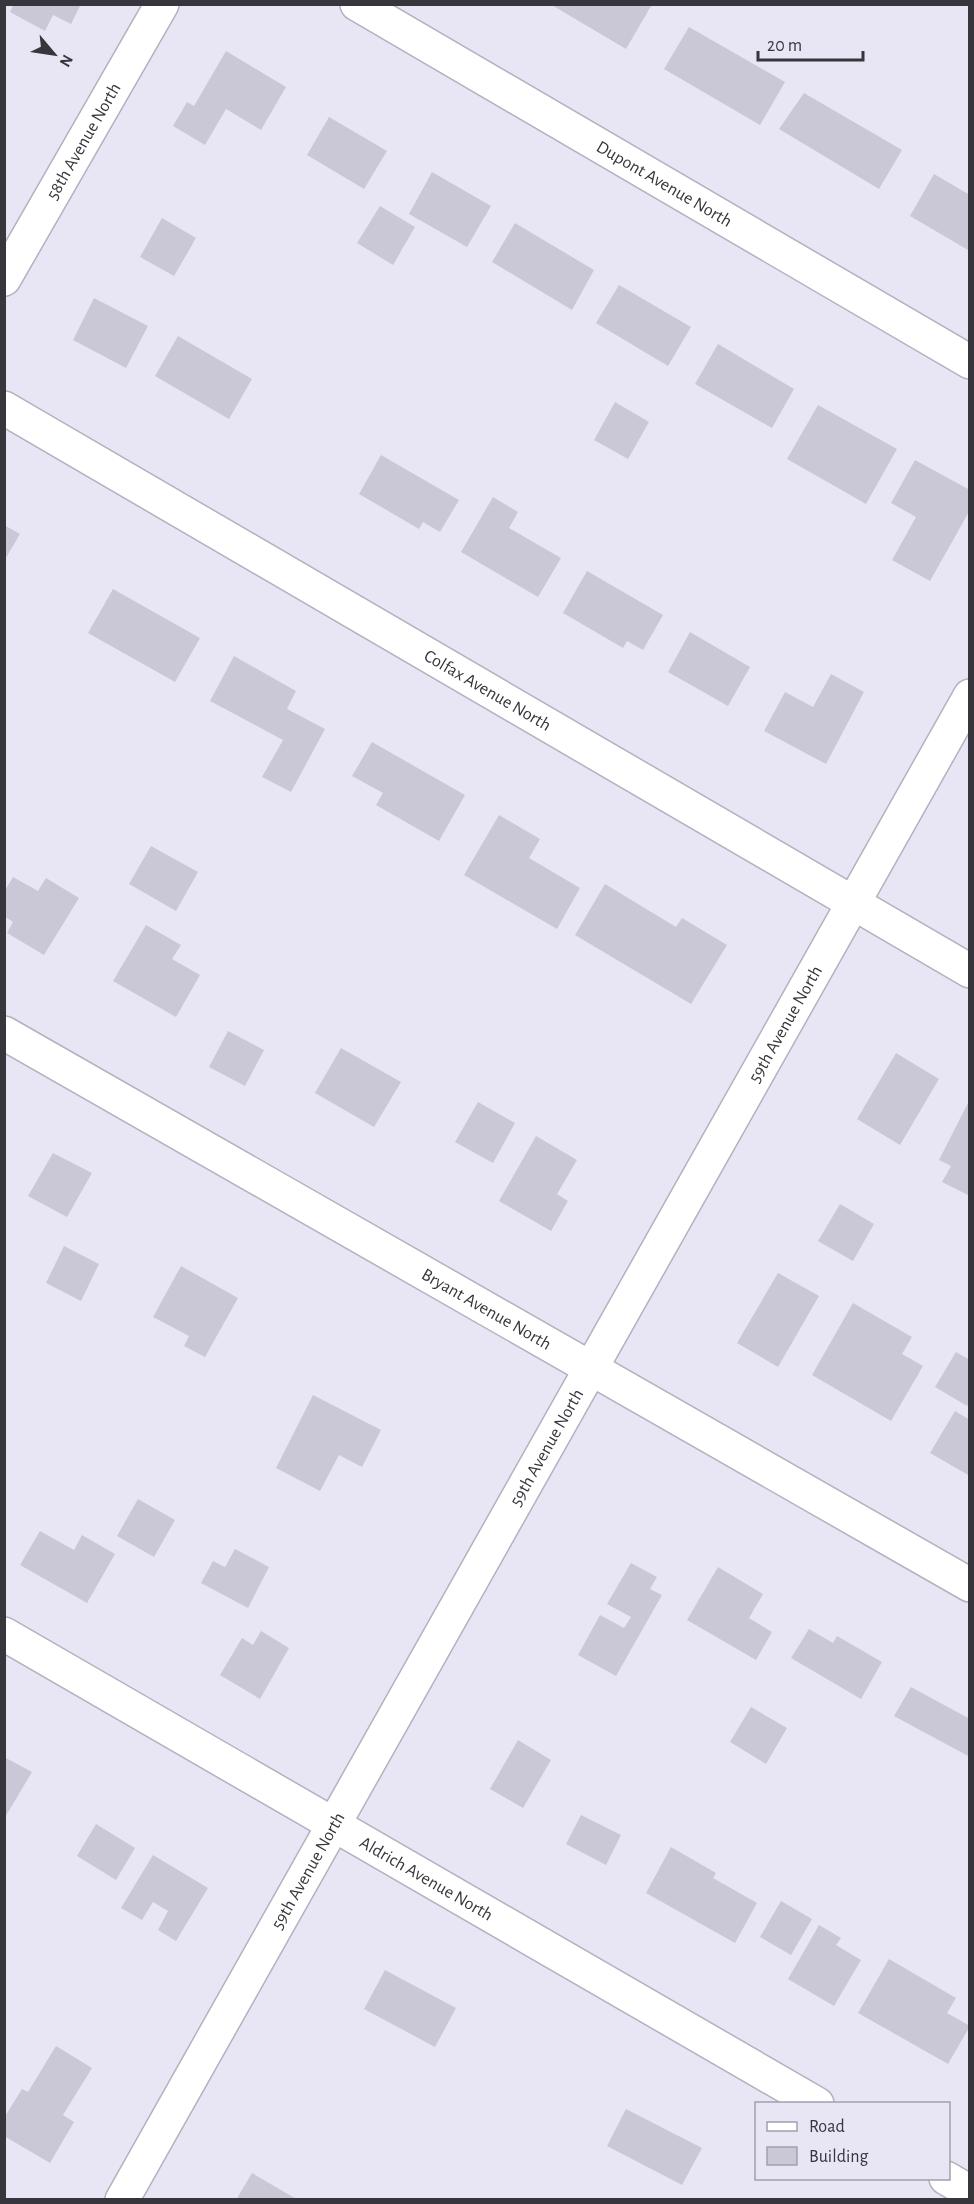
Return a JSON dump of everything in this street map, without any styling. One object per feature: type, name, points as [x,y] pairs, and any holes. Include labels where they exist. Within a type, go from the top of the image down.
[{"type":"street","name":"58th Avenue North","points":[[4,279],[162,4]]},
{"type":"street","name":"Dupont Avenue North","points":[[357,4],[969,362]]},
{"type":"street","name":"Colfax Avenue North","points":[[4,408],[854,901],[969,971]]},
{"type":"street","name":"59th Avenue North","points":[[122,2199],[593,1368],[969,696]]},
{"type":"street","name":"Bryant Avenue North","points":[[4,1033],[969,1585]]},
{"type":"street","name":"Aldrich Avenue North","points":[[4,1634],[333,1826],[815,2102]]},
{"type":"street","points":[[949,2180],[969,2192]]},
{"type":"building","points":[[14,4],[81,4],[71,24],[53,15],[45,31],[10,12]]},
{"type":"building","points":[[550,4],[648,4],[651,6],[626,49]]},
{"type":"building","points":[[689,27],[785,82],[760,125],[664,69]]},
{"type":"building","points":[[226,51],[286,87],[261,130],[226,109],[205,145],[173,126],[187,102],[194,106]]},
{"type":"building","points":[[804,93],[902,150],[879,189],[779,129]]},
{"type":"building","points":[[329,117],[387,151],[364,189],[307,155]]},
{"type":"building","points":[[432,172],[491,206],[467,247],[409,214]]},
{"type":"building","points":[[934,174],[970,195],[968,250],[910,216]]},
{"type":"building","points":[[380,206],[415,227],[393,265],[357,243]]},
{"type":"building","points":[[162,218],[196,238],[174,276],[140,257]]},
{"type":"building","points":[[515,223],[594,270],[572,310],[492,262]]},
{"type":"building","points":[[619,285],[691,327],[668,366],[596,323]]},
{"type":"building","points":[[94,298],[148,326],[126,368],[73,340]]},
{"type":"building","points":[[178,336],[252,379],[229,419],[155,376]]},
{"type":"building","points":[[718,344],[794,389],[772,428],[695,384]]},
{"type":"building","points":[[615,402],[649,422],[628,459],[594,440]]},
{"type":"building","points":[[818,405],[897,449],[866,504],[787,459]]},
{"type":"building","points":[[381,455],[459,500],[440,532],[423,522],[419,529],[359,494]]},
{"type":"building","points":[[915,460],[970,490],[970,510],[930,581],[892,560],[916,517],[891,503]]},
{"type":"building","points":[[493,497],[518,512],[509,528],[561,558],[538,597],[461,552]]},
{"type":"building","points":[[4,525],[20,534],[4,561]]},
{"type":"building","points":[[587,571],[663,615],[643,650],[627,641],[623,648],[563,613]]},
{"type":"building","points":[[113,589],[200,638],[175,682],[88,633]]},
{"type":"building","points":[[690,632],[750,667],[728,706],[668,672]]},
{"type":"building","points":[[234,656],[296,691],[287,709],[325,729],[291,792],[262,777],[283,740],[210,701]]},
{"type":"building","points":[[831,674],[864,692],[826,764],[764,731],[785,692],[813,707]]},
{"type":"building","points":[[372,742],[465,795],[439,841],[376,805],[383,793],[352,776]]},
{"type":"building","points":[[499,815],[540,839],[529,858],[580,888],[557,929],[464,875]]},
{"type":"building","points":[[151,846],[198,872],[176,911],[129,884]]},
{"type":"building","points":[[13,877],[38,891],[46,878],[79,898],[44,955],[7,933],[13,922],[4,916],[4,892]]},
{"type":"building","points":[[605,884],[676,927],[682,918],[727,945],[691,1004],[575,935]]},
{"type":"building","points":[[146,925],[181,945],[172,959],[200,975],[176,1017],[113,981]]},
{"type":"building","points":[[228,1031],[264,1050],[245,1086],[209,1067]]},
{"type":"building","points":[[341,1048],[401,1082],[374,1127],[315,1093]]},
{"type":"building","points":[[896,1053],[939,1079],[900,1145],[857,1119]]},
{"type":"building","points":[[970,1099],[970,1196],[942,1182],[951,1166],[939,1160]]},
{"type":"building","points":[[478,1102],[515,1123],[493,1163],[455,1142]]},
{"type":"building","points":[[536,1136],[577,1160],[557,1194],[568,1201],[551,1231],[499,1201]]},
{"type":"building","points":[[53,1153],[92,1173],[67,1217],[28,1196]]},
{"type":"building","points":[[840,1204],[874,1224],[853,1261],[818,1241]]},
{"type":"building","points":[[64,1246],[99,1264],[81,1301],[46,1283]]},
{"type":"building","points":[[181,1266],[238,1298],[205,1357],[184,1346],[189,1336],[153,1317]]},
{"type":"building","points":[[778,1273],[819,1296],[778,1367],[737,1343]]},
{"type":"building","points":[[853,1303],[912,1337],[902,1354],[923,1366],[891,1421],[812,1375]]},
{"type":"building","points":[[956,1352],[970,1360],[970,1401],[967,1406],[935,1387]]},
{"type":"building","points":[[313,1395],[381,1430],[362,1467],[339,1455],[320,1491],[276,1468]]},
{"type":"building","points":[[955,1411],[970,1420],[970,1476],[930,1453]]},
{"type":"building","points":[[138,1499],[175,1520],[154,1557],[117,1536]]},
{"type":"building","points":[[40,1531],[74,1550],[82,1535],[115,1554],[87,1603],[20,1565]]},
{"type":"building","points":[[235,1549],[269,1567],[248,1608],[201,1583],[213,1561],[225,1567]]},
{"type":"building","points":[[631,1563],[657,1577],[650,1589],[662,1595],[616,1676],[578,1655],[600,1615],[624,1628],[631,1617],[607,1604]]},
{"type":"building","points":[[718,1567],[763,1594],[749,1618],[772,1632],[756,1660],[687,1620]]},
{"type":"building","points":[[809,1629],[833,1643],[837,1636],[882,1662],[861,1699],[791,1658]]},
{"type":"building","points":[[261,1631],[289,1648],[260,1699],[220,1675],[242,1638],[253,1645]]},
{"type":"building","points":[[911,1687],[970,1719],[970,1757],[894,1716]]},
{"type":"building","points":[[751,1707],[787,1728],[766,1764],[730,1742]]},
{"type":"building","points":[[518,1740],[551,1760],[523,1808],[490,1789]]},
{"type":"building","points":[[4,1757],[32,1772],[4,1819]]},
{"type":"building","points":[[581,1815],[621,1835],[606,1865],[566,1844]]},
{"type":"building","points":[[96,1824],[135,1848],[116,1880],[77,1856]]},
{"type":"building","points":[[671,1847],[716,1873],[713,1878],[757,1903],[735,1943],[646,1893]]},
{"type":"building","points":[[153,1855],[208,1888],[176,1941],[158,1930],[168,1911],[153,1902],[142,1920],[121,1908]]},
{"type":"building","points":[[781,1901],[812,1919],[791,1955],[760,1937]]},
{"type":"building","points":[[819,1925],[841,1938],[836,1945],[861,1960],[834,2006],[788,1979]]},
{"type":"building","points":[[889,1959],[956,1998],[947,2013],[970,2026],[948,2064],[858,2013]]},
{"type":"building","points":[[385,1970],[456,2008],[435,2047],[364,2009]]},
{"type":"building","points":[[56,2046],[92,2068],[63,2115],[74,2122],[50,2163],[4,2136],[4,2118],[22,2089],[28,2092]]},
{"type":"building","points":[[626,2109],[702,2148],[682,2185],[607,2146]]},
{"type":"building","points":[[252,2173],[298,2200],[236,2200]]}]
